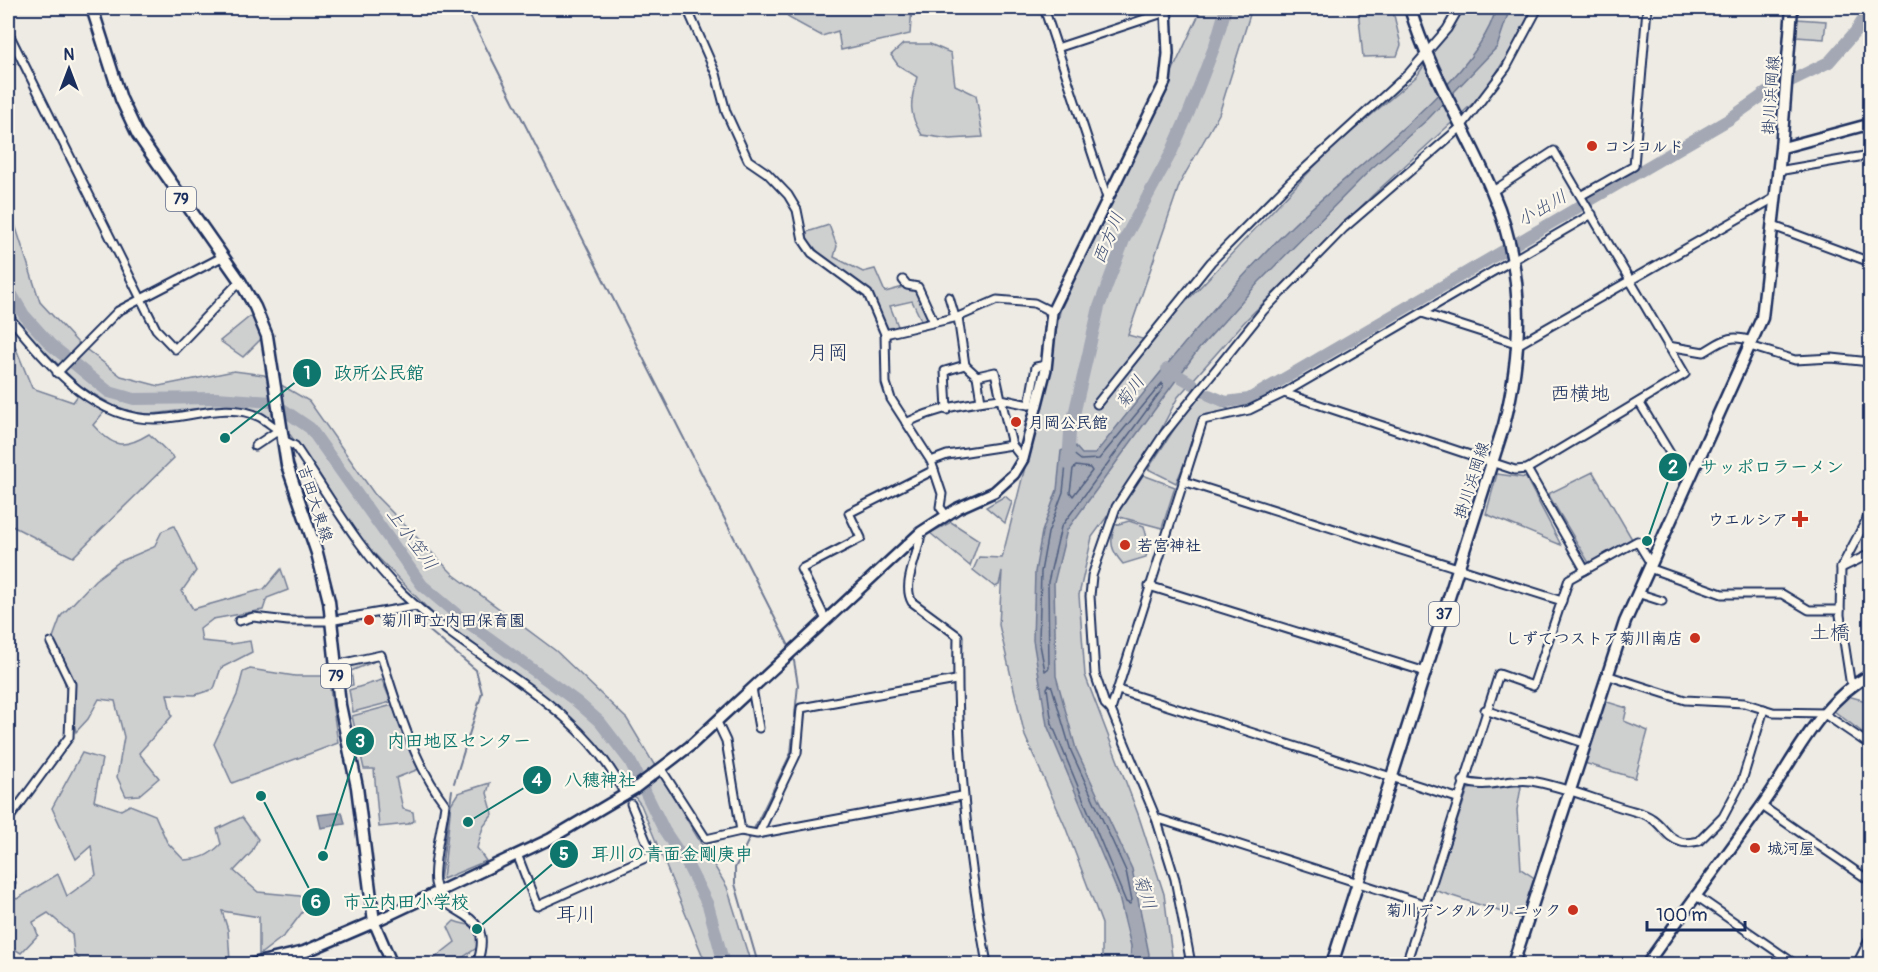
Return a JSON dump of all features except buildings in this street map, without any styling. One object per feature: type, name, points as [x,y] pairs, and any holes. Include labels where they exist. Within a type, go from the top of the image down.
[{"type":"main road","name":"吉田大東線","points":[[92,8],[122,99],[138,135],[240,281],[263,324],[289,472],[326,585],[332,620],[340,705],[357,788],[374,922]]},
{"type":"main road","name":"掛川浜岡線","points":[[1332,964],[1492,463],[1511,399],[1519,344],[1510,241],[1493,191],[1427,56],[1410,8]]},
{"type":"main road","name":"掛川浜岡線","points":[[1513,964],[1606,675],[1637,593],[1751,344],[1764,304],[1781,148],[1792,8]]},
{"type":"main road","points":[[257,964],[304,952],[374,922]]},
{"type":"street","points":[[687,8],[716,74],[726,112],[748,160],[767,173],[788,195],[797,210],[803,240],[812,253],[868,294],[885,334],[886,383],[891,399],[931,461],[942,494],[940,507],[946,514]]},
{"type":"street","points":[[1044,8],[1108,201]]},
{"type":"street","points":[[1097,404],[1162,320],[1246,225],[1427,56],[1459,8]]},
{"type":"street","points":[[1191,964],[1175,879],[1156,818],[1111,710],[1105,704],[1095,674],[1090,596],[1092,576],[1116,507],[1184,408],[1263,311],[1344,228],[1461,127],[1501,76],[1538,8]]},
{"type":"street","points":[[1582,195],[1634,166],[1647,8]]},
{"type":"street","points":[[392,964],[374,922],[572,827],[634,789],[717,722],[921,532],[946,514],[994,492],[1014,474],[1023,459],[1046,365],[1052,312],[1165,82],[1168,67],[1166,10],[1057,48]]},
{"type":"street","points":[[8,32],[156,329],[175,349],[240,281]]},
{"type":"street","points":[[1781,148],[1870,124]]},
{"type":"street","points":[[1284,393],[1515,470],[1527,469],[1685,374],[1582,195],[1554,151],[1493,191]]},
{"type":"street","points":[[1778,171],[1870,155]]},
{"type":"street","points":[[1422,313],[1519,344],[1631,282],[1776,196]]},
{"type":"street","points":[[1111,710],[1203,420],[1249,410],[1284,393],[1592,214]]},
{"type":"street","points":[[1773,226],[1870,262]]},
{"type":"street","points":[[60,371],[118,311],[222,257]]},
{"type":"street","points":[[903,279],[907,285],[918,287],[934,322]]},
{"type":"street","points":[[950,297],[957,317],[964,365],[977,376],[981,401]]},
{"type":"street","points":[[885,334],[957,317],[997,300],[1034,303],[1052,312]]},
{"type":"street","points":[[8,316],[86,396],[126,415],[154,419],[229,411],[259,417],[282,433],[295,447],[375,561],[416,606],[566,718],[604,760],[625,795]]},
{"type":"street","points":[[1668,346],[1704,352],[1726,339],[1737,336],[1751,344],[1795,360],[1832,358],[1870,362]]},
{"type":"street","points":[[947,410],[945,371],[964,365]]},
{"type":"street","points":[[906,423],[923,414],[981,401],[1000,399],[1029,405],[1036,367],[1046,365]]},
{"type":"street","points":[[977,376],[995,372],[1012,445],[1023,459]]},
{"type":"street","points":[[1639,402],[1678,468],[1690,476]]},
{"type":"street","points":[[255,447],[282,433]]},
{"type":"street","points":[[931,461],[947,455],[1012,445]]},
{"type":"street","points":[[1527,469],[1585,570]]},
{"type":"street","points":[[826,620],[801,569],[861,538],[849,513],[934,470]]},
{"type":"street","points":[[1183,481],[1562,601]]},
{"type":"street","points":[[1854,685],[1851,680],[1840,610],[1841,568],[1870,513]]},
{"type":"street","points":[[921,532],[908,596],[912,602],[958,636],[956,680],[962,796],[987,964]]},
{"type":"street","points":[[1406,964],[1485,710],[1499,674],[1533,686],[1569,579],[1637,541],[1650,566],[1722,594],[1782,594],[1809,610],[1840,610]]},
{"type":"street","points":[[1841,568],[1870,554]]},
{"type":"street","points":[[1149,586],[1426,672]]},
{"type":"street","points":[[1637,593],[1662,601]]},
{"type":"street","points":[[239,621],[253,617],[288,621],[332,620],[416,606]]},
{"type":"street","points":[[8,820],[69,737],[71,684],[51,643]]},
{"type":"street","points":[[335,665],[381,655],[396,700],[433,788],[445,804],[435,875],[438,891],[442,898],[480,927],[483,936],[477,964]]},
{"type":"street","points":[[1606,675],[1685,700],[1744,703],[1773,712],[1823,713],[1870,745]]},
{"type":"street","points":[[1647,964],[1762,806],[1823,713],[1854,685],[1870,675]]},
{"type":"street","points":[[755,833],[797,753],[801,708],[956,680]]},
{"type":"street","points":[[752,688],[759,728]]},
{"type":"street","points":[[1118,690],[1457,798]]},
{"type":"street","points":[[1463,782],[1482,786],[1520,780],[1549,785],[1652,815],[1670,835],[1681,842],[1699,842],[1723,817],[1742,781],[1764,709]]},
{"type":"street","points":[[1485,710],[1584,743]]},
{"type":"street","points":[[717,722],[726,741],[741,831]]},
{"type":"street","points":[[661,769],[706,839],[741,831],[755,833],[962,796]]},
{"type":"street","points":[[517,854],[537,906],[652,855],[631,804]]},
{"type":"street","points":[[1762,806],[1870,881]]},
{"type":"street","points":[[1156,818],[1424,904]]},
{"type":"street","points":[[8,872],[12,884],[8,897]]},
{"type":"street","points":[[1695,896],[1795,964]]},
{"type":"street","points":[[1857,964],[1870,938]]},
{"type":"shaded area","points":[[783,8],[912,8],[910,34],[841,50],[838,31],[822,36],[789,18]]},
{"type":"shaded area","points":[[1202,8],[1252,8],[1219,114],[1180,183],[1128,335],[1149,341],[1328,152],[1417,76],[1462,8],[1531,8],[1524,28],[1484,93],[1373,195],[1247,319],[1178,397],[1136,477],[1092,537],[1079,595],[1085,675],[1138,814],[1164,894],[1173,964],[1102,964],[1102,924],[1065,826],[1025,736],[999,625],[1002,571],[999,585],[995,587],[973,570],[979,557],[1002,558],[1045,388],[1060,311]]},
{"type":"shaded area","points":[[1358,8],[1388,8],[1393,11],[1401,45],[1397,56],[1363,57]]},
{"type":"shaded area","points":[[1796,19],[1826,21],[1824,39],[1796,37]]},
{"type":"shaded area","points":[[903,44],[930,44],[951,53],[955,85],[976,95],[983,137],[950,139],[922,135],[912,114],[917,77],[898,65],[891,55]]},
{"type":"shaded area","points":[[8,203],[40,302],[78,343],[121,376],[159,386],[234,371],[264,375],[309,401],[375,495],[454,575],[556,651],[627,719],[727,887],[751,964],[706,964],[641,805],[607,759],[511,672],[432,613],[360,539],[318,472],[288,432],[259,411],[218,406],[144,415],[114,406],[80,386],[8,315]]},
{"type":"shaded area","points":[[829,225],[837,246],[834,257],[863,272],[875,269],[885,292],[903,287],[916,290],[933,319],[923,324],[912,301],[890,306],[898,326],[888,330],[867,289],[826,261],[807,239],[807,232]]},
{"type":"shaded area","points":[[253,314],[262,338],[243,357],[220,341]]},
{"type":"shaded area","points":[[15,346],[32,388],[73,402],[79,394],[105,411],[93,425],[107,438],[119,444],[125,444],[149,434],[174,458],[73,557],[8,524],[8,347]]},
{"type":"shaded area","points":[[1198,393],[1234,412],[1203,420],[1176,483],[1148,469]]},
{"type":"shaded area","points":[[1593,472],[1632,539],[1589,563],[1548,494]]},
{"type":"shaded area","points":[[1497,474],[1526,478],[1561,545],[1486,514]]},
{"type":"shaded area","points":[[1143,475],[1175,487],[1162,528],[1116,516]]},
{"type":"shaded area","points":[[1005,496],[1012,502],[1005,523],[986,507]]},
{"type":"shaded area","points":[[1129,521],[1144,526],[1149,545],[1146,557],[1123,564],[1116,555],[1112,537],[1115,525]]},
{"type":"shaded area","points":[[951,522],[979,540],[970,566],[930,533]]},
{"type":"shaded area","points":[[174,526],[196,571],[182,591],[193,609],[264,589],[281,569],[288,590],[267,598],[263,610],[213,619],[200,629],[202,641],[231,644],[250,641],[252,652],[221,668],[214,689],[195,695],[167,694],[172,716],[139,753],[159,778],[139,795],[126,796],[117,777],[124,737],[115,701],[99,699],[88,719],[76,732],[58,654],[51,643],[61,616],[95,580],[119,562],[154,547],[162,531]]},
{"type":"shaded area","points":[[372,659],[373,662],[351,671],[353,685],[345,687],[345,667]]},
{"type":"shaded area","points":[[250,669],[295,676],[325,676],[329,682],[338,743],[232,783],[214,744],[237,695],[243,672]]},
{"type":"shaded area","points":[[382,680],[391,702],[353,712],[349,690]]},
{"type":"shaded area","points":[[1844,695],[1870,702],[1870,738],[1834,711]]},
{"type":"shaded area","points":[[1604,701],[1627,708],[1624,721],[1648,731],[1635,778],[1584,763]]},
{"type":"shaded area","points":[[393,705],[419,769],[396,778],[403,809],[413,812],[414,821],[408,824],[379,827],[374,769],[364,769],[352,716]]},
{"type":"shaded area","points":[[82,753],[102,759],[94,801],[121,810],[130,805],[155,815],[167,842],[184,860],[209,854],[221,844],[217,829],[242,817],[258,839],[251,853],[234,871],[258,892],[300,896],[314,907],[304,910],[285,935],[259,955],[259,917],[222,911],[228,930],[230,961],[224,964],[84,964],[74,954],[72,934],[48,913],[33,922],[38,935],[21,953],[11,947],[8,951],[8,944],[10,945],[8,941],[8,895],[17,899],[58,874],[67,896],[96,875],[91,846],[76,859],[52,808]]},
{"type":"shaded area","points":[[490,783],[487,793],[493,814],[483,827],[477,848],[486,861],[443,879],[451,804],[458,793]]},
{"type":"shaded area","points":[[1516,784],[1521,787],[1517,810],[1521,869],[1536,879],[1520,918],[1434,890],[1468,789]]},
{"type":"shaded area","points":[[454,921],[473,926],[478,947],[453,964],[427,964],[455,942],[448,927]]},
{"type":"water","points":[[1496,8],[1510,8],[1497,47],[1428,119],[1372,168],[1259,282],[1198,350],[1067,530],[1054,583],[1056,676],[1076,749],[1132,869],[1149,954],[1148,964],[1130,964],[1131,946],[1118,893],[1047,725],[1033,640],[1035,572],[1042,532],[1057,490],[1061,451],[1074,445],[1082,454],[1095,454],[1189,338],[1264,254],[1314,205],[1408,124],[1439,94],[1465,64],[1485,35]]},
{"type":"water","points":[[342,812],[345,824],[321,828],[318,815]]},
{"type":"waterway","points":[[466,8],[791,650]]},
{"type":"waterway","name":"西方川","points":[[1068,464],[1070,432],[1099,307],[1124,240],[1171,153],[1189,112],[1215,45],[1226,8]]},
{"type":"waterway","name":"小出川","points":[[1209,395],[1226,402],[1249,399],[1728,120],[1766,93],[1829,62],[1856,31],[1870,8]]},
{"type":"waterway","name":"上小笠川","points":[[8,288],[24,315],[51,345],[109,392],[134,399],[216,398],[272,402],[310,428],[422,585],[460,617],[576,701],[600,722],[630,761],[664,830],[688,866],[708,905],[724,964]]},
{"type":"waterway","name":"小出川","points":[[1167,369],[1193,384]]},
{"type":"waterway","points":[[419,622],[476,670],[482,693],[454,783]]},
{"type":"waterway","points":[[758,964],[735,884],[735,868],[791,753],[798,685],[793,655]]},
{"type":"waterway","points":[[440,879],[452,790]]},
{"type":"place","name":"コンコルド","points":[[1592,146]]},
{"type":"place","name":"月岡公民館","points":[[1016,422]]},
{"type":"place","name":"政所公民館","points":[[225,438]]},
{"type":"place","name":"ウエルシア","points":[[1800,519]]},
{"type":"place","name":"サッポロラーメン","points":[[1647,541]]},
{"type":"place","name":"若宮神社","points":[[1125,545]]},
{"type":"place","name":"菊川町立内田保育園","points":[[369,620]]},
{"type":"place","name":"しずてつストア菊川南店","points":[[1695,638]]},
{"type":"place","name":"市立内田小学校","points":[[261,796]]},
{"type":"place","name":"八穂神社","points":[[468,822]]},
{"type":"place","name":"城河屋","points":[[1755,848]]},
{"type":"place","name":"内田地区センター","points":[[323,856]]},
{"type":"place","name":"菊川デンタルクリニック","points":[[1573,910]]},
{"type":"place","name":"耳川の青面金剛庚申","points":[[477,929]]},
{"type":"district","name":"月岡","points":[[828,352]]},
{"type":"district","name":"西横地","points":[[1580,393]]},
{"type":"district","name":"土橋","points":[[1830,632]]},
{"type":"district","name":"耳川","points":[[576,914]]},
{"type":"water label","name":"菊川","points":[[1130,392]]},
{"type":"water label","name":"菊川","points":[[1145,892]]}]
